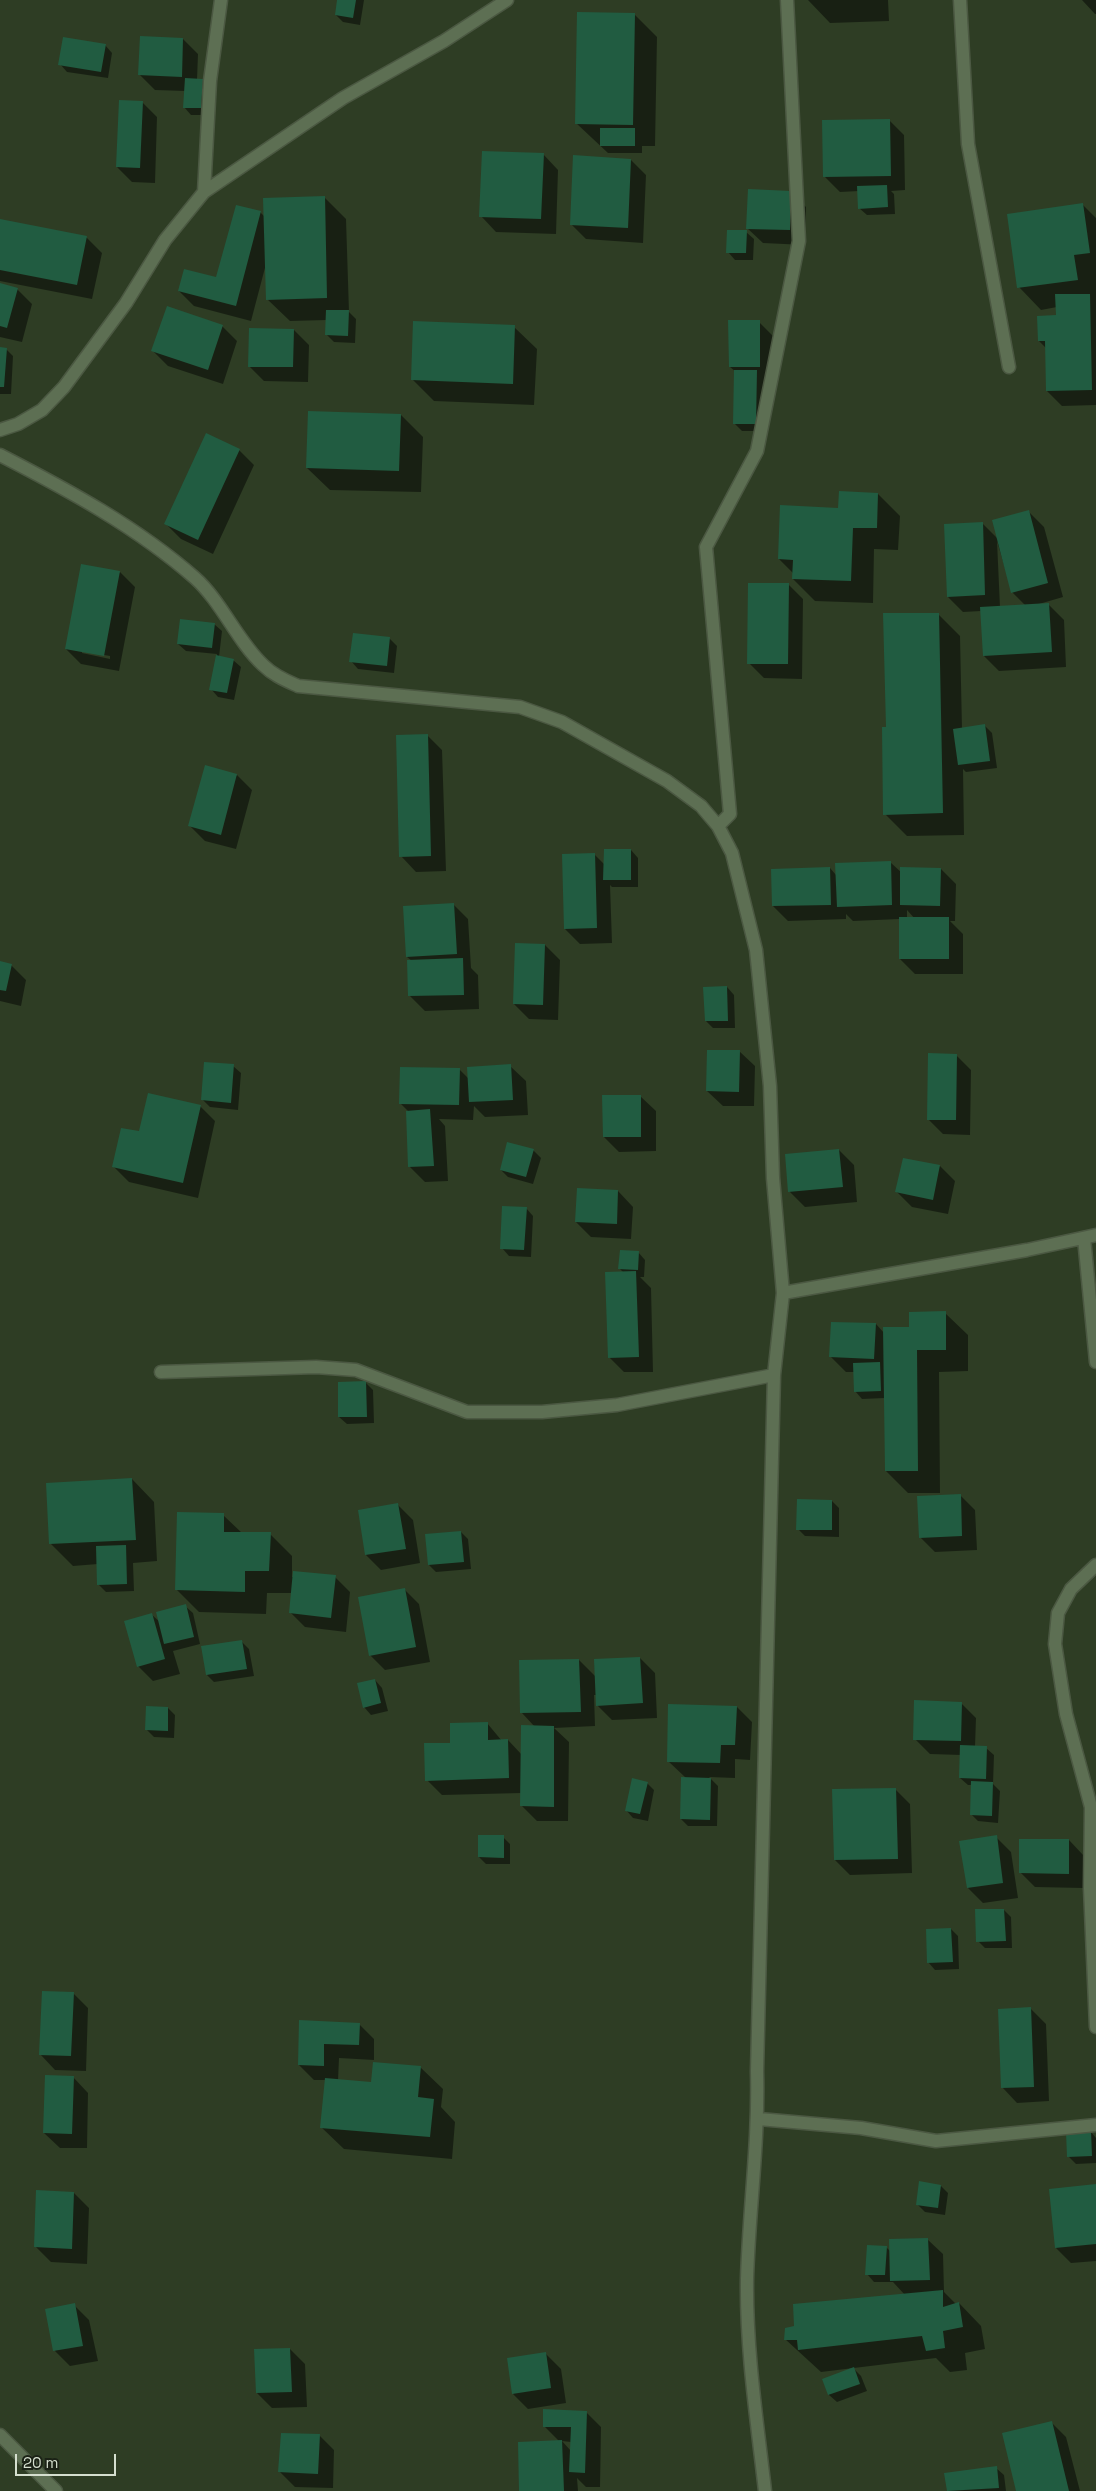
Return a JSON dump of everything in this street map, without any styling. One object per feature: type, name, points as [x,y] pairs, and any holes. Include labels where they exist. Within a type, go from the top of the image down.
[{"type":"street","points":[[204,192],[210,81],[221,0]]},
{"type":"street","points":[[0,430],[18,424],[42,410],[64,387],[126,303],[165,240],[204,192],[343,98],[444,41],[507,0]]},
{"type":"street","points":[[718,826],[730,814],[706,547],[757,451],[799,241],[787,0]]},
{"type":"street","points":[[960,0],[968,144],[1009,367]]},
{"type":"street","points":[[0,455],[64,488],[138,534],[196,579],[262,664],[278,678],[298,686],[520,707],[562,722],[667,781],[701,806],[718,826],[732,852],[756,950],[770,1086],[773,1178],[783,1293],[774,1375],[757,2071],[758,2119],[747,2278],[748,2340],[765,2491]]},
{"type":"street","points":[[783,1293],[1027,1250],[1090,1236],[1096,1362]]},
{"type":"street","points":[[161,1372],[316,1367],[356,1370],[467,1412],[542,1412],[617,1405],[774,1375]]},
{"type":"street","points":[[1096,1566],[1072,1589],[1058,1613],[1055,1644],[1066,1714],[1091,1807],[1090,1888],[1096,2027]]},
{"type":"street","points":[[758,2119],[861,2128],[936,2141],[1096,2125]]},
{"type":"street","points":[[0,2435],[56,2491]]},
{"type":"building","points":[[337,0],[356,0],[353,18],[335,15]]},
{"type":"building","points":[[577,12],[635,13],[633,125],[575,124]]},
{"type":"building","points":[[140,36],[183,38],[182,77],[138,75]]},
{"type":"building","points":[[63,37],[106,44],[101,72],[58,65]]},
{"type":"building","points":[[185,78],[203,79],[201,108],[183,108]]},
{"type":"building","points":[[119,100],[143,101],[140,168],[116,167]]},
{"type":"building","points":[[890,119],[891,176],[823,177],[822,120]]},
{"type":"building","points":[[600,128],[635,128],[635,146],[600,146]]},
{"type":"building","points":[[482,151],[544,153],[541,219],[479,217]]},
{"type":"building","points":[[573,155],[631,159],[628,228],[570,225]]},
{"type":"building","points":[[887,185],[888,207],[858,209],[857,186]]},
{"type":"building","points":[[748,189],[791,191],[790,230],[746,229]]},
{"type":"building","points":[[325,196],[327,298],[266,300],[263,198]]},
{"type":"building","points":[[1083,203],[1090,253],[1074,255],[1078,280],[1017,288],[1007,214]]},
{"type":"building","points":[[236,205],[261,211],[236,306],[178,291],[184,269],[216,277]]},
{"type":"building","points":[[0,219],[87,236],[77,285],[0,270]]},
{"type":"building","points":[[727,230],[747,230],[746,253],[726,253]]},
{"type":"building","points":[[0,283],[18,288],[7,328],[0,326]]},
{"type":"building","points":[[1055,294],[1090,294],[1092,390],[1046,391],[1045,341],[1038,341],[1037,316],[1056,315]]},
{"type":"building","points":[[167,306],[223,325],[208,370],[151,351]]},
{"type":"building","points":[[326,310],[349,310],[348,336],[325,335]]},
{"type":"building","points":[[728,320],[760,320],[760,367],[729,367]]},
{"type":"building","points":[[413,321],[515,325],[513,384],[411,380]]},
{"type":"building","points":[[249,328],[294,329],[293,367],[248,367]]},
{"type":"building","points":[[0,347],[7,348],[4,387],[0,387]]},
{"type":"building","points":[[734,370],[757,370],[756,424],[733,424]]},
{"type":"building","points":[[308,411],[401,414],[399,471],[306,468]]},
{"type":"building","points":[[206,433],[240,449],[198,540],[164,524]]},
{"type":"building","points":[[839,491],[878,493],[877,528],[853,528],[851,581],[792,579],[793,560],[778,559],[780,505],[838,508]]},
{"type":"building","points":[[1029,510],[1048,583],[1011,593],[992,520]]},
{"type":"building","points":[[983,522],[985,595],[947,597],[944,524]]},
{"type":"building","points":[[81,564],[120,571],[104,656],[65,649]]},
{"type":"building","points":[[748,583],[789,583],[788,664],[747,664]]},
{"type":"building","points":[[1049,603],[1052,652],[983,656],[980,607]]},
{"type":"building","points":[[883,613],[939,613],[943,813],[883,815],[882,727],[886,727]]},
{"type":"building","points":[[180,619],[215,623],[212,648],[177,644]]},
{"type":"building","points":[[353,633],[390,637],[387,666],[349,662]]},
{"type":"building","points":[[216,655],[234,659],[227,693],[209,690]]},
{"type":"building","points":[[985,724],[990,761],[958,765],[953,729]]},
{"type":"building","points":[[428,734],[431,856],[399,857],[396,735]]},
{"type":"building","points":[[205,765],[237,774],[221,835],[188,826]]},
{"type":"building","points":[[604,849],[631,849],[631,880],[603,880]]},
{"type":"building","points":[[595,853],[597,928],[564,929],[562,854]]},
{"type":"building","points":[[891,861],[892,905],[837,907],[835,863]]},
{"type":"building","points":[[830,867],[831,905],[772,906],[771,869]]},
{"type":"building","points":[[900,867],[941,868],[940,906],[900,905]]},
{"type":"building","points":[[454,903],[457,954],[406,957],[403,906]]},
{"type":"building","points":[[899,917],[949,917],[949,959],[899,959]]},
{"type":"building","points":[[515,943],[545,944],[543,1005],[513,1004]]},
{"type":"building","points":[[463,958],[464,995],[408,996],[407,960]]},
{"type":"building","points":[[0,961],[12,964],[6,991],[0,990]]},
{"type":"building","points":[[727,986],[728,1021],[705,1021],[703,987]]},
{"type":"building","points":[[707,1050],[740,1050],[739,1092],[706,1091]]},
{"type":"building","points":[[928,1053],[957,1054],[956,1120],[927,1120]]},
{"type":"building","points":[[204,1062],[234,1064],[231,1103],[201,1100]]},
{"type":"building","points":[[511,1064],[513,1100],[469,1102],[467,1067]]},
{"type":"building","points":[[400,1067],[460,1068],[459,1105],[399,1104]]},
{"type":"building","points":[[148,1093],[201,1105],[183,1183],[112,1167],[121,1128],[139,1131]]},
{"type":"building","points":[[602,1095],[641,1095],[641,1137],[603,1137]]},
{"type":"building","points":[[430,1109],[434,1166],[408,1167],[406,1111]]},
{"type":"building","points":[[507,1142],[534,1149],[526,1177],[500,1170]]},
{"type":"building","points":[[839,1149],[843,1187],[788,1192],[785,1154]]},
{"type":"building","points":[[903,1158],[940,1165],[933,1200],[895,1192]]},
{"type":"building","points":[[577,1188],[618,1190],[617,1224],[575,1222]]},
{"type":"building","points":[[502,1206],[527,1207],[524,1250],[500,1249]]},
{"type":"building","points":[[620,1250],[639,1251],[638,1270],[618,1269]]},
{"type":"building","points":[[636,1271],[639,1357],[608,1358],[605,1272]]},
{"type":"building","points":[[946,1311],[946,1350],[917,1350],[918,1471],[885,1471],[883,1327],[909,1327],[909,1312]]},
{"type":"building","points":[[831,1322],[876,1323],[874,1359],[829,1357]]},
{"type":"building","points":[[880,1362],[881,1391],[854,1392],[853,1363]]},
{"type":"building","points":[[366,1381],[367,1417],[338,1417],[338,1382]]},
{"type":"building","points":[[132,1478],[136,1540],[49,1544],[46,1483]]},
{"type":"building","points":[[961,1494],[962,1536],[919,1538],[917,1496]]},
{"type":"building","points":[[797,1499],[832,1500],[832,1530],[796,1530]]},
{"type":"building","points":[[398,1503],[406,1549],[365,1555],[358,1510]]},
{"type":"building","points":[[177,1512],[224,1513],[224,1532],[271,1532],[269,1571],[245,1571],[245,1592],[175,1590]]},
{"type":"building","points":[[461,1531],[464,1562],[428,1565],[425,1534]]},
{"type":"building","points":[[126,1545],[127,1584],[97,1585],[96,1546]]},
{"type":"building","points":[[293,1571],[336,1575],[331,1618],[289,1613]]},
{"type":"building","points":[[405,1588],[416,1647],[369,1656],[358,1597]]},
{"type":"building","points":[[186,1604],[194,1637],[164,1644],[156,1612]]},
{"type":"building","points":[[152,1613],[165,1659],[137,1667],[124,1621]]},
{"type":"building","points":[[242,1640],[247,1669],[206,1675],[201,1646]]},
{"type":"building","points":[[640,1657],[643,1703],[596,1706],[594,1659]]},
{"type":"building","points":[[579,1659],[581,1712],[520,1713],[519,1660]]},
{"type":"building","points":[[375,1679],[381,1703],[363,1708],[357,1683]]},
{"type":"building","points":[[914,1700],[962,1702],[961,1741],[913,1740]]},
{"type":"building","points":[[668,1704],[737,1706],[735,1745],[721,1745],[720,1763],[667,1762]]},
{"type":"building","points":[[146,1706],[168,1707],[168,1731],[145,1730]]},
{"type":"building","points":[[488,1722],[488,1740],[508,1739],[509,1778],[425,1781],[424,1743],[450,1743],[450,1723]]},
{"type":"building","points":[[521,1725],[554,1726],[554,1807],[520,1806]]},
{"type":"building","points":[[960,1745],[987,1746],[986,1779],[959,1778]]},
{"type":"building","points":[[681,1777],[711,1778],[710,1820],[680,1819]]},
{"type":"building","points":[[632,1778],[648,1782],[640,1814],[625,1811]]},
{"type":"building","points":[[971,1781],[993,1782],[992,1816],[970,1815]]},
{"type":"building","points":[[896,1788],[898,1859],[834,1860],[832,1789]]},
{"type":"building","points":[[478,1835],[504,1835],[504,1858],[478,1857]]},
{"type":"building","points":[[997,1835],[1003,1883],[967,1888],[959,1841]]},
{"type":"building","points":[[1019,1839],[1069,1839],[1069,1874],[1019,1873]]},
{"type":"building","points":[[975,1909],[1004,1909],[1006,1941],[976,1942]]},
{"type":"building","points":[[951,1928],[953,1962],[927,1963],[926,1929]]},
{"type":"building","points":[[42,1991],[74,1992],[71,2056],[39,2055]]},
{"type":"building","points":[[1031,2007],[1034,2087],[1001,2088],[998,2009]]},
{"type":"building","points":[[299,2020],[360,2023],[359,2045],[324,2044],[324,2066],[298,2065]]},
{"type":"building","points":[[373,2062],[421,2066],[418,2097],[434,2099],[430,2137],[320,2128],[325,2078],[371,2082]]},
{"type":"building","points":[[45,2075],[74,2076],[72,2134],[43,2133]]},
{"type":"building","points":[[1091,2131],[1092,2156],[1067,2157],[1066,2132]]},
{"type":"building","points":[[919,2181],[941,2185],[938,2208],[916,2205]]},
{"type":"building","points":[[1096,2184],[1096,2244],[1055,2248],[1049,2189]]},
{"type":"building","points":[[36,2190],[74,2192],[72,2249],[34,2247]]},
{"type":"building","points":[[928,2238],[930,2280],[890,2281],[889,2239]]},
{"type":"building","points":[[867,2245],[887,2246],[885,2275],[865,2275]]},
{"type":"building","points":[[943,2290],[943,2307],[959,2302],[963,2327],[943,2331],[945,2348],[926,2351],[922,2336],[798,2350],[797,2340],[784,2340],[785,2328],[794,2326],[793,2304]]},
{"type":"building","points":[[75,2303],[83,2346],[53,2351],[45,2309]]},
{"type":"building","points":[[290,2348],[292,2392],[256,2393],[254,2349]]},
{"type":"building","points":[[546,2352],[551,2388],[512,2394],[507,2358]]},
{"type":"building","points":[[854,2367],[860,2384],[828,2395],[822,2379]]},
{"type":"building","points":[[543,2409],[587,2411],[585,2473],[569,2472],[571,2427],[543,2427]]},
{"type":"building","points":[[1052,2421],[1069,2491],[1016,2491],[1002,2433]]},
{"type":"building","points":[[281,2433],[320,2434],[318,2474],[278,2472]]},
{"type":"building","points":[[562,2440],[564,2491],[519,2491],[518,2442]]},
{"type":"building","points":[[997,2466],[999,2488],[947,2491],[944,2473]]}]
